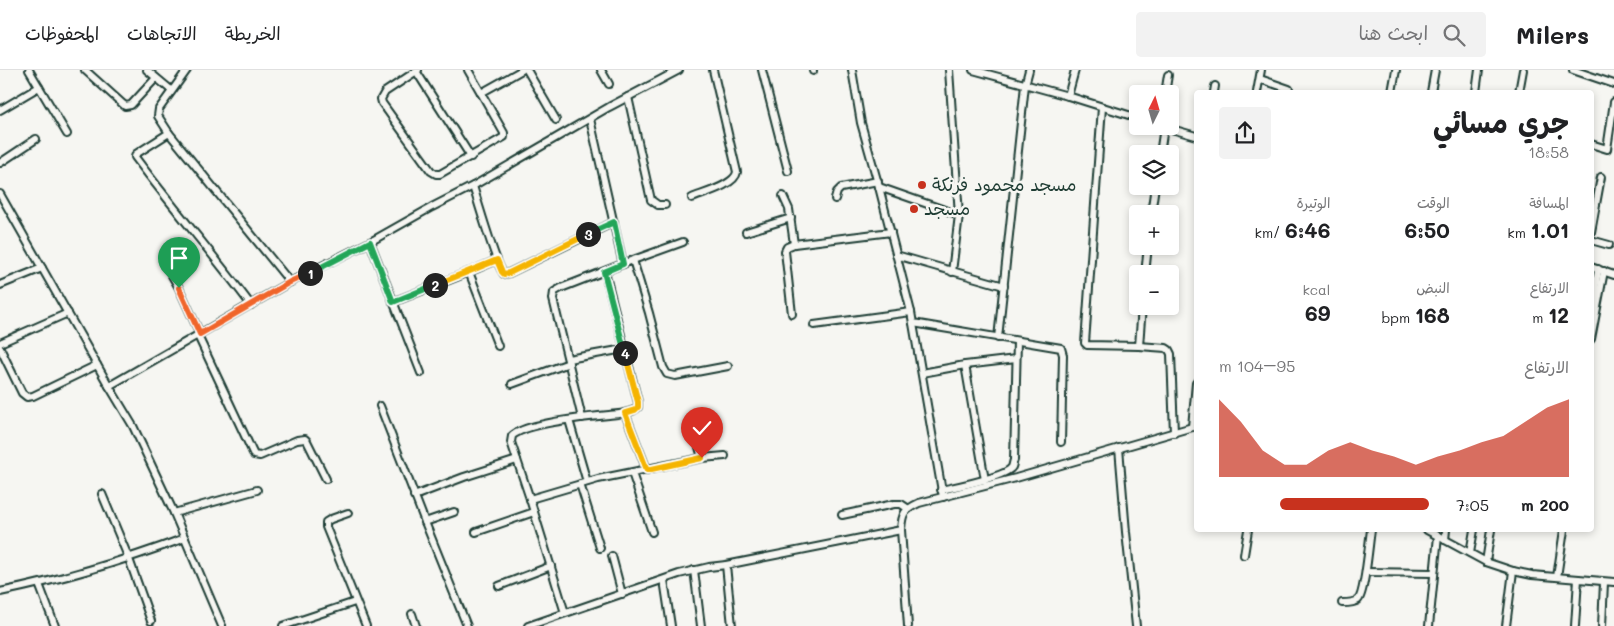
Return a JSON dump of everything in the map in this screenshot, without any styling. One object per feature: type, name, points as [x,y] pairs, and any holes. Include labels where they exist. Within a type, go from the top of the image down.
[{"type":"street","points":[[29,70],[67,134]]},
{"type":"street","points":[[85,70],[125,106],[131,105],[156,78]]},
{"type":"street","points":[[147,70],[171,90]]},
{"type":"street","points":[[187,70],[158,109],[158,114],[169,133],[290,282]]},
{"type":"street","points":[[468,70],[504,137],[471,157],[440,174],[433,173],[381,99],[385,92],[417,70],[471,157]]},
{"type":"street","points":[[481,93],[522,70]]},
{"type":"street","points":[[528,70],[556,120]]},
{"type":"street","points":[[601,70],[609,84]]},
{"type":"street","points":[[109,386],[290,282],[370,242],[473,186],[590,118],[679,70]]},
{"type":"street","points":[[692,198],[731,182],[737,176],[713,70]]},
{"type":"street","points":[[762,70],[788,171]]},
{"type":"street","points":[[852,70],[861,123],[911,312],[942,494]]},
{"type":"street","points":[[949,70],[959,215],[952,272]]},
{"type":"street","points":[[973,70],[1129,115]]},
{"type":"street","points":[[998,338],[1025,85],[1029,70]]},
{"type":"street","points":[[1068,96],[1075,70]]},
{"type":"street","points":[[1258,90],[1261,70]]},
{"type":"street","points":[[1392,90],[1396,70]]},
{"type":"street","points":[[1431,90],[1435,70]]},
{"type":"street","points":[[1476,90],[1479,70]]},
{"type":"street","points":[[1519,90],[1523,70]]},
{"type":"street","points":[[1574,70],[1614,84]]},
{"type":"street","points":[[1166,85],[1168,75]]},
{"type":"street","points":[[1260,79],[1289,89]]},
{"type":"street","points":[[0,110],[39,87]]},
{"type":"street","points":[[628,98],[651,200],[658,205],[666,205]]},
{"type":"street","points":[[1594,145],[1607,149],[1614,102]]},
{"type":"street","points":[[1102,107],[1084,340],[1087,344],[1139,346],[1166,348],[1169,350],[1171,354],[1174,433]]},
{"type":"street","points":[[590,118],[623,264]]},
{"type":"street","points":[[1179,132],[1194,135]]},
{"type":"street","points":[[169,133],[136,154],[135,158],[251,305]]},
{"type":"street","points":[[0,163],[36,139]]},
{"type":"street","points":[[1595,194],[1601,177]]},
{"type":"street","points":[[834,199],[841,188],[878,184],[959,215]]},
{"type":"street","points":[[473,186],[497,260],[504,274],[614,222]]},
{"type":"street","points":[[0,195],[133,426],[174,513],[222,626]]},
{"type":"street","points":[[783,196],[789,209],[794,244]]},
{"type":"street","points":[[746,232],[790,218]]},
{"type":"street","points":[[792,314],[785,251],[787,247],[794,244],[891,232]]},
{"type":"street","points":[[1594,241],[1609,245]]},
{"type":"street","points":[[370,242],[421,373]]},
{"type":"street","points":[[582,418],[553,299],[554,292],[683,242]]},
{"type":"street","points":[[896,254],[1004,286]]},
{"type":"street","points":[[393,302],[497,260]]},
{"type":"street","points":[[634,260],[650,313],[663,367],[667,374],[675,376],[728,366]]},
{"type":"street","points":[[165,263],[179,288],[254,455],[260,456],[297,440],[304,439],[307,440],[326,479]]},
{"type":"street","points":[[0,285],[42,268]]},
{"type":"street","points":[[1598,269],[1614,274]]},
{"type":"street","points":[[1594,297],[1598,269]]},
{"type":"street","points":[[1594,309],[1598,269]]},
{"type":"street","points":[[469,272],[498,346]]},
{"type":"street","points":[[565,613],[511,442],[512,436],[521,430],[569,420],[625,413],[638,407],[604,272]]},
{"type":"street","points":[[814,325],[911,312]]},
{"type":"street","points":[[0,343],[68,313]]},
{"type":"street","points":[[1139,346],[1141,315]]},
{"type":"street","points":[[913,323],[1059,347],[1062,350],[1061,442]]},
{"type":"street","points":[[908,626],[901,530],[902,516],[907,508],[985,480],[1012,468],[1014,460],[1017,341]]},
{"type":"street","points":[[0,348],[22,393],[27,397],[33,396],[97,365]]},
{"type":"street","points":[[512,384],[568,361],[624,349]]},
{"type":"street","points":[[922,373],[965,365],[1016,359]]},
{"type":"street","points":[[965,365],[985,480]]},
{"type":"street","points":[[380,406],[414,496],[468,626]]},
{"type":"street","points":[[625,413],[647,470]]},
{"type":"street","points":[[569,420],[587,482]]},
{"type":"street","points":[[693,425],[702,458]]},
{"type":"street","points":[[942,494],[1016,478],[1194,427]]},
{"type":"street","points":[[1120,448],[1126,532],[1136,626]]},
{"type":"street","points":[[530,499],[587,482],[702,458],[725,456]]},
{"type":"street","points":[[414,496],[464,476],[517,460]]},
{"type":"street","points":[[632,473],[652,532]]},
{"type":"street","points":[[580,484],[600,548]]},
{"type":"street","points":[[174,513],[257,490]]},
{"type":"street","points":[[102,494],[129,559],[151,620]]},
{"type":"street","points":[[842,515],[894,504],[901,504],[907,508]]},
{"type":"street","points":[[425,522],[454,512]]},
{"type":"street","points":[[476,532],[534,512]]},
{"type":"street","points":[[348,514],[330,519],[326,522],[326,526],[366,626]]},
{"type":"street","points":[[528,626],[694,570],[901,530]]},
{"type":"street","points":[[1244,555],[1248,532]]},
{"type":"street","points":[[1342,603],[1358,600],[1366,572],[1371,532]]},
{"type":"street","points":[[1431,532],[1486,562],[1513,571],[1532,575],[1614,582]]},
{"type":"street","points":[[1445,540],[1446,532]]},
{"type":"street","points":[[1470,553],[1474,532]]},
{"type":"street","points":[[1486,562],[1491,532]]},
{"type":"street","points":[[1557,577],[1564,532]]},
{"type":"street","points":[[1429,626],[1438,536]]},
{"type":"street","points":[[0,592],[39,584],[129,559],[185,538]]},
{"type":"street","points":[[612,556],[622,594]]},
{"type":"street","points":[[726,565],[732,626]]},
{"type":"street","points":[[499,586],[551,566]]},
{"type":"street","points":[[694,570],[701,626]]},
{"type":"street","points":[[1506,626],[1513,571]]},
{"type":"street","points":[[1366,572],[1433,573]]},
{"type":"street","points":[[664,580],[671,626]]},
{"type":"street","points":[[1575,626],[1578,580]]},
{"type":"street","points":[[1602,626],[1604,582]]},
{"type":"street","points":[[39,584],[55,626]]},
{"type":"street","points":[[283,626],[355,602]]},
{"type":"street","points":[[412,614],[416,626]]},
{"type":"street","points":[[555,617],[555,626]]},
{"type":"place","name":"مسجد محمود فرنكة","points":[[922,185]]},
{"type":"place","name":"مسجد","points":[[914,209]]},
{"type":"route","points":[[179,288],[200,334],[290,282],[370,242],[393,302],[497,260],[502,272],[504,274],[509,273],[614,222],[623,264],[604,272],[638,402],[638,407],[635,410],[625,413],[647,470],[702,458]]}]
